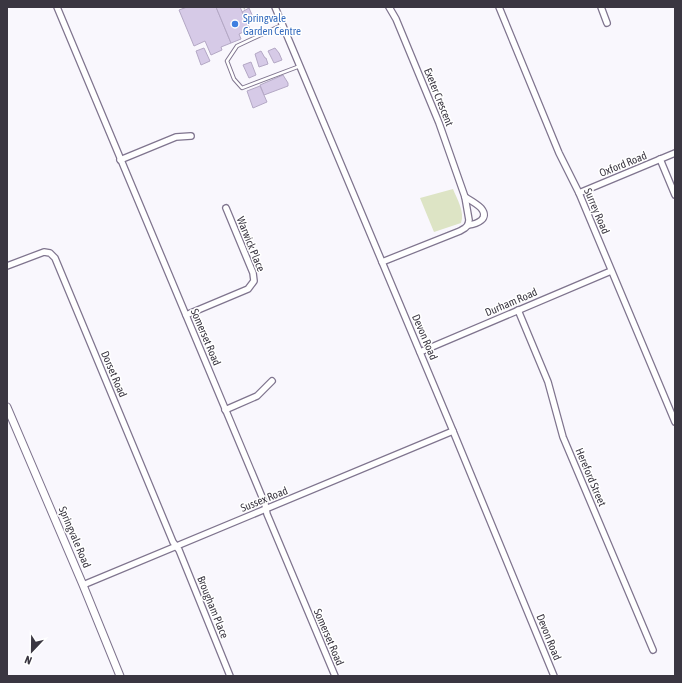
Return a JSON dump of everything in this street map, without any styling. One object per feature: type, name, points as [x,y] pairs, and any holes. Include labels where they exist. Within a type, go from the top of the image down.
[{"type":"street","name":"Somerset Road","points":[[57,7],[265,504],[335,676]]},
{"type":"street","name":"Devon Road","points":[[275,7],[554,676]]},
{"type":"street","name":"Exeter Crescent","points":[[389,7],[396,19],[440,123],[465,197],[469,214],[468,224]]},
{"type":"street","name":"Surrey Road","points":[[500,7],[560,153],[579,193],[675,422]]},
{"type":"street","points":[[601,7],[607,23]]},
{"type":"street","points":[[120,160],[176,137],[191,136]]},
{"type":"street","name":"Oxford Road","points":[[579,193],[675,153]]},
{"type":"street","points":[[660,159],[675,195]]},
{"type":"street","points":[[382,262],[460,231],[468,224],[482,222],[484,217],[480,207],[465,197]]},
{"type":"street","name":"Warwick Place","points":[[186,315],[248,289],[254,281],[253,273],[226,208]]},
{"type":"street","name":"Dorset Road","points":[[7,266],[44,252],[50,253],[54,258],[173,542],[176,546]]},
{"type":"street","name":"Durham Road","points":[[420,352],[611,272]]},
{"type":"street","name":"Hereford Street","points":[[518,310],[548,382],[563,438],[653,650]]},
{"type":"street","points":[[225,410],[257,396],[272,381]]},
{"type":"street","name":"Springvale Road","points":[[7,407],[120,676]]},
{"type":"street","name":"Sussex Road","points":[[83,585],[453,431]]},
{"type":"street","name":"Brougham Place","points":[[176,546],[179,550],[230,676]]},
{"type":"lane","points":[[283,25],[237,46],[227,61],[234,78],[242,88],[300,66]]},
{"type":"path","points":[[245,7],[244,8],[249,20],[254,18]]},
{"type":"green space","points":[[453,189],[462,214],[461,223],[434,232],[420,198]]},
{"type":"building","points":[[187,7],[216,7],[231,43],[221,47],[222,50],[211,55],[205,41],[194,46],[179,10]]},
{"type":"building","name":"Springvale Garden Centre","points":[[216,7],[240,7],[250,29],[239,34],[241,39],[231,43]]},
{"type":"building","points":[[249,8],[253,17],[246,19],[242,12]]},
{"type":"building","points":[[204,48],[210,61],[201,65],[196,51]]},
{"type":"building","points":[[275,48],[282,60],[274,63],[268,51]]},
{"type":"building","points":[[261,51],[268,64],[259,67],[255,54]]},
{"type":"building","points":[[251,62],[256,75],[249,78],[243,65]]},
{"type":"building","points":[[283,75],[288,83],[288,86],[264,95],[260,85]]},
{"type":"building","points":[[260,86],[267,102],[253,108],[247,91]]},
{"type":"place","name":"Springvale Garden Centre","points":[[235,24]]}]
